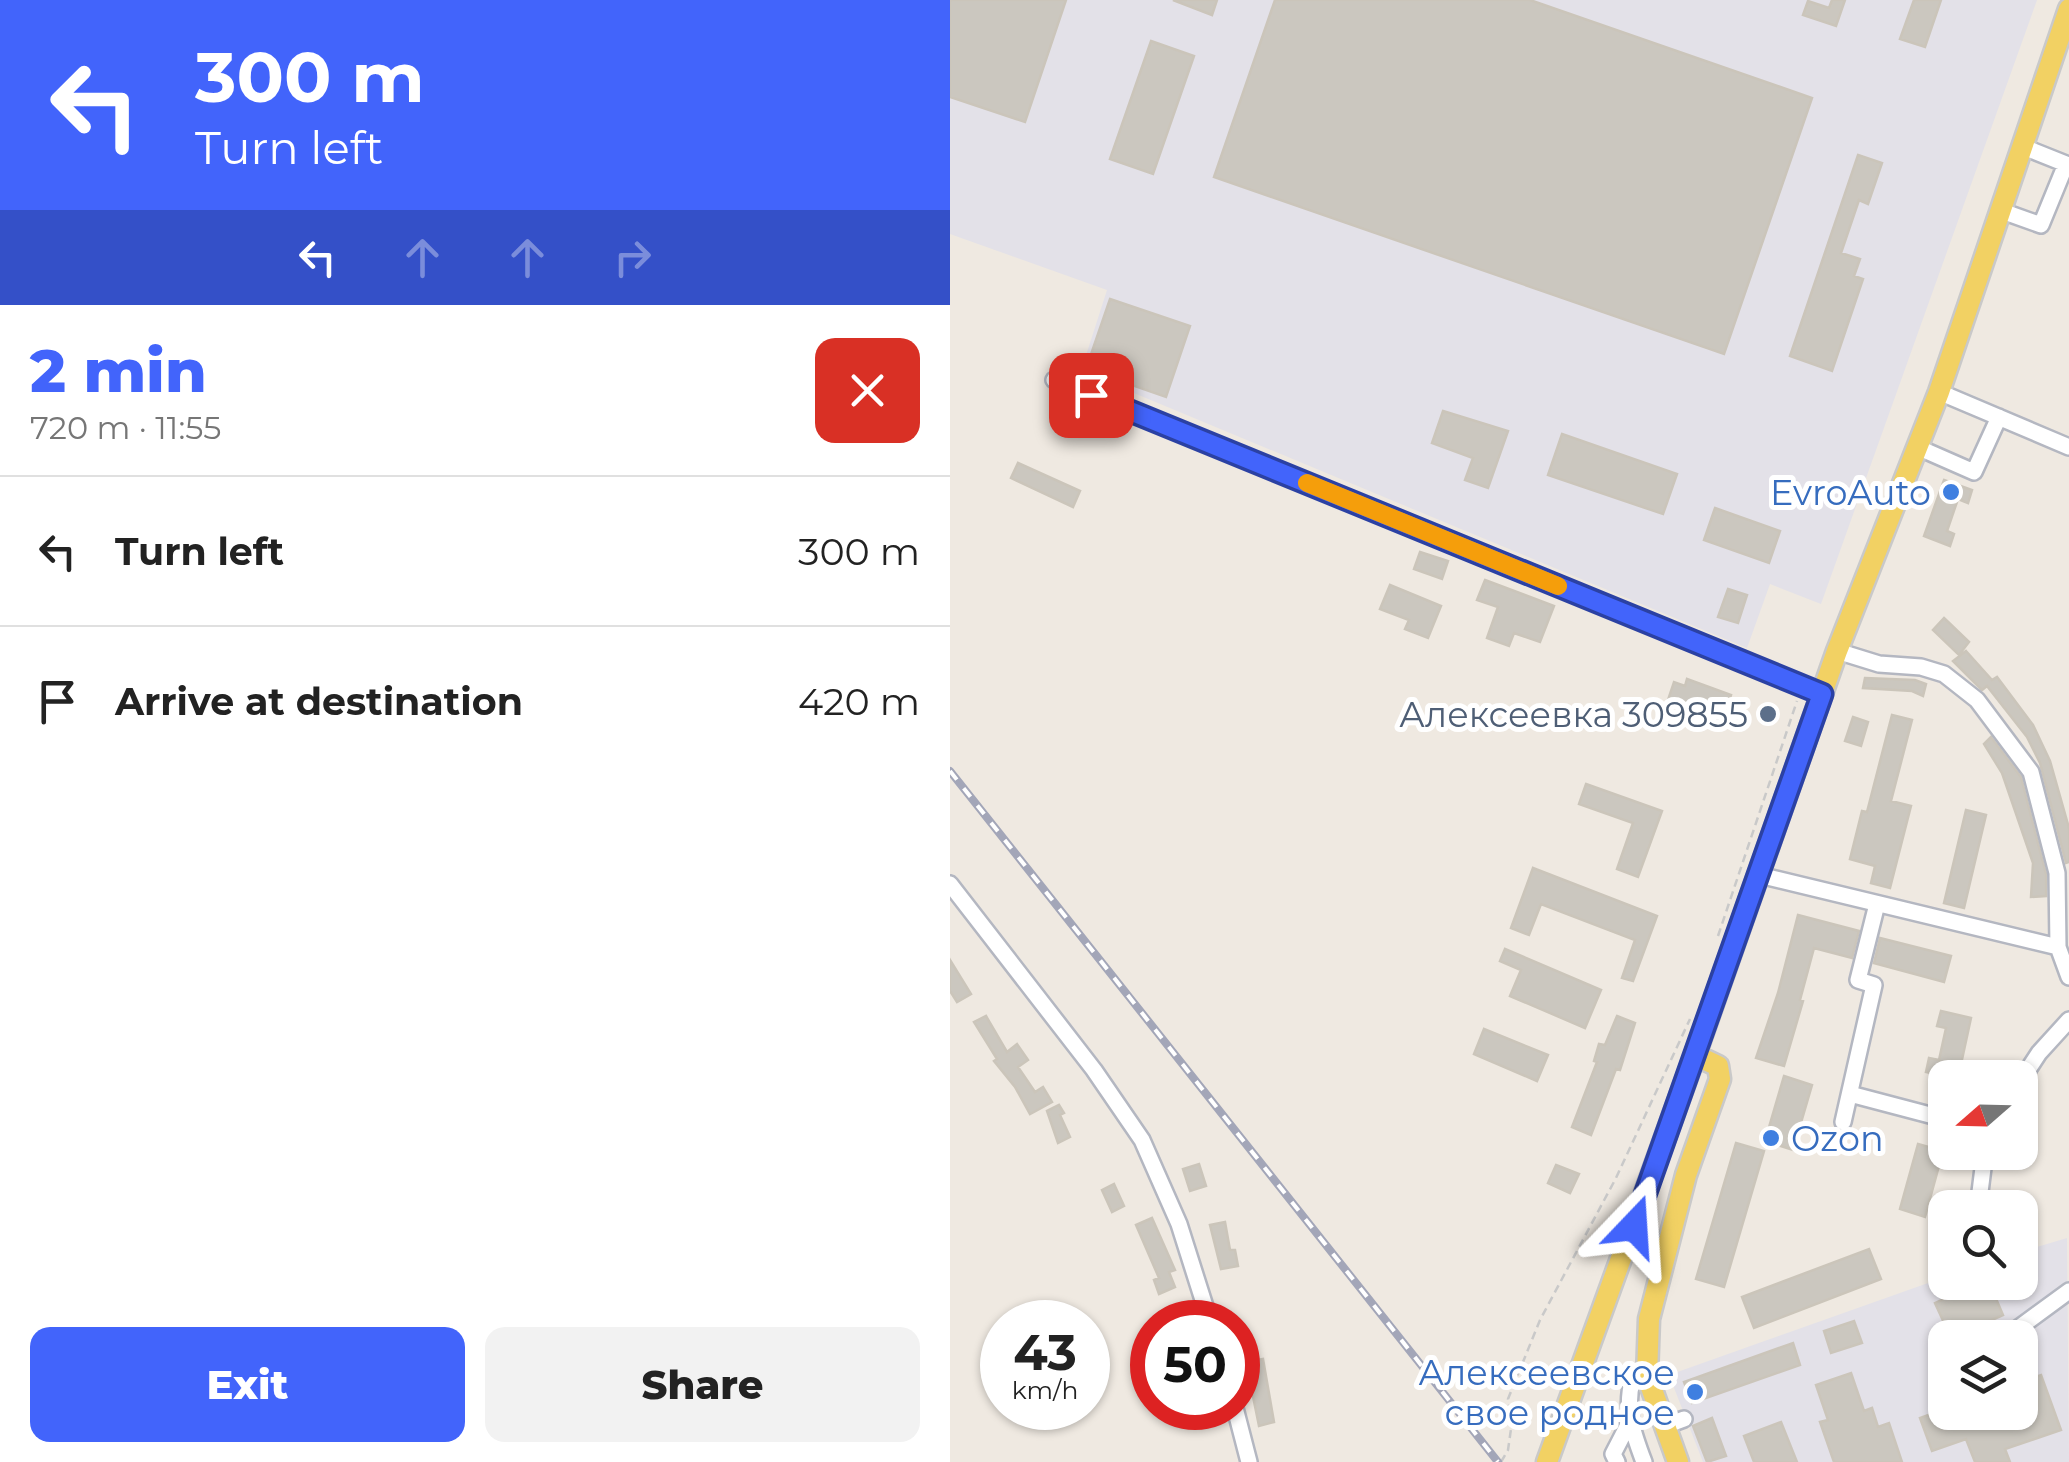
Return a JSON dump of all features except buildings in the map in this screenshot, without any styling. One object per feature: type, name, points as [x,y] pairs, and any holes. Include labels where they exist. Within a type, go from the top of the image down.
[{"type":"main road","points":[[1547,1462],[1695,1056],[1836,651],[1939,392],[2069,9]]},
{"type":"main road","points":[[1678,1462],[1675,1423],[1648,1376],[1649,1318],[1686,1175],[1720,1079],[1718,1066],[1695,1056]]},
{"type":"street","points":[[2000,210],[2041,225],[2066,164],[2020,146]]},
{"type":"street","points":[[1054,380],[1822,694]]},
{"type":"street","points":[[1939,392],[2069,447]]},
{"type":"street","points":[[1917,446],[1974,472],[1998,417]]},
{"type":"street","points":[[1836,651],[1879,664],[1921,667],[1944,674],[1978,700],[2031,772],[2057,873],[2058,947],[2069,978]]},
{"type":"street","points":[[1758,875],[2058,947]]},
{"type":"street","points":[[950,884],[1094,1070],[1142,1140],[1180,1224],[1203,1300]]},
{"type":"street","points":[[1843,1122],[1874,984],[1858,980],[1878,904]]},
{"type":"street","points":[[2034,1060],[2069,1020]]},
{"type":"street","points":[[1850,1094],[1928,1115]]},
{"type":"street","points":[[2029,1320],[2069,1291]]},
{"type":"street","points":[[1616,1462],[1614,1454],[1629,1422],[1633,1378],[1648,1376]]},
{"type":"street","points":[[1629,1422],[1644,1462]]},
{"type":"street","points":[[1241,1430],[1249,1462]]},
{"type":"path","points":[[1718,936],[1797,700]]},
{"type":"path","points":[[1501,1462],[1508,1450],[1512,1422],[1508,1398],[1540,1320],[1616,1178],[1691,1016]]},
{"type":"shaded area","points":[[950,0],[2037,0],[1821,604],[1770,584],[1747,648],[1081,371],[1107,290],[950,234]]},
{"type":"shaded area","points":[[2067,1238],[2069,1462],[1703,1462],[1669,1375],[1928,1283],[1928,1300],[2038,1300],[2038,1247]]},
{"type":"railway","points":[[950,771],[1498,1462]]},
{"type":"slow traffic","points":[[1307,483],[1558,586]]},
{"type":"place","name":"EvroAuto","points":[[1951,492]]},
{"type":"place","name":"Алексеевка 309855","points":[[1768,714]]},
{"type":"place","name":"Ozon","points":[[1771,1138]]},
{"type":"place","name":"Алексеевское свое родное","points":[[1695,1392]]},
{"type":"route","points":[[1091,395],[1822,694],[1634,1226]]}]
